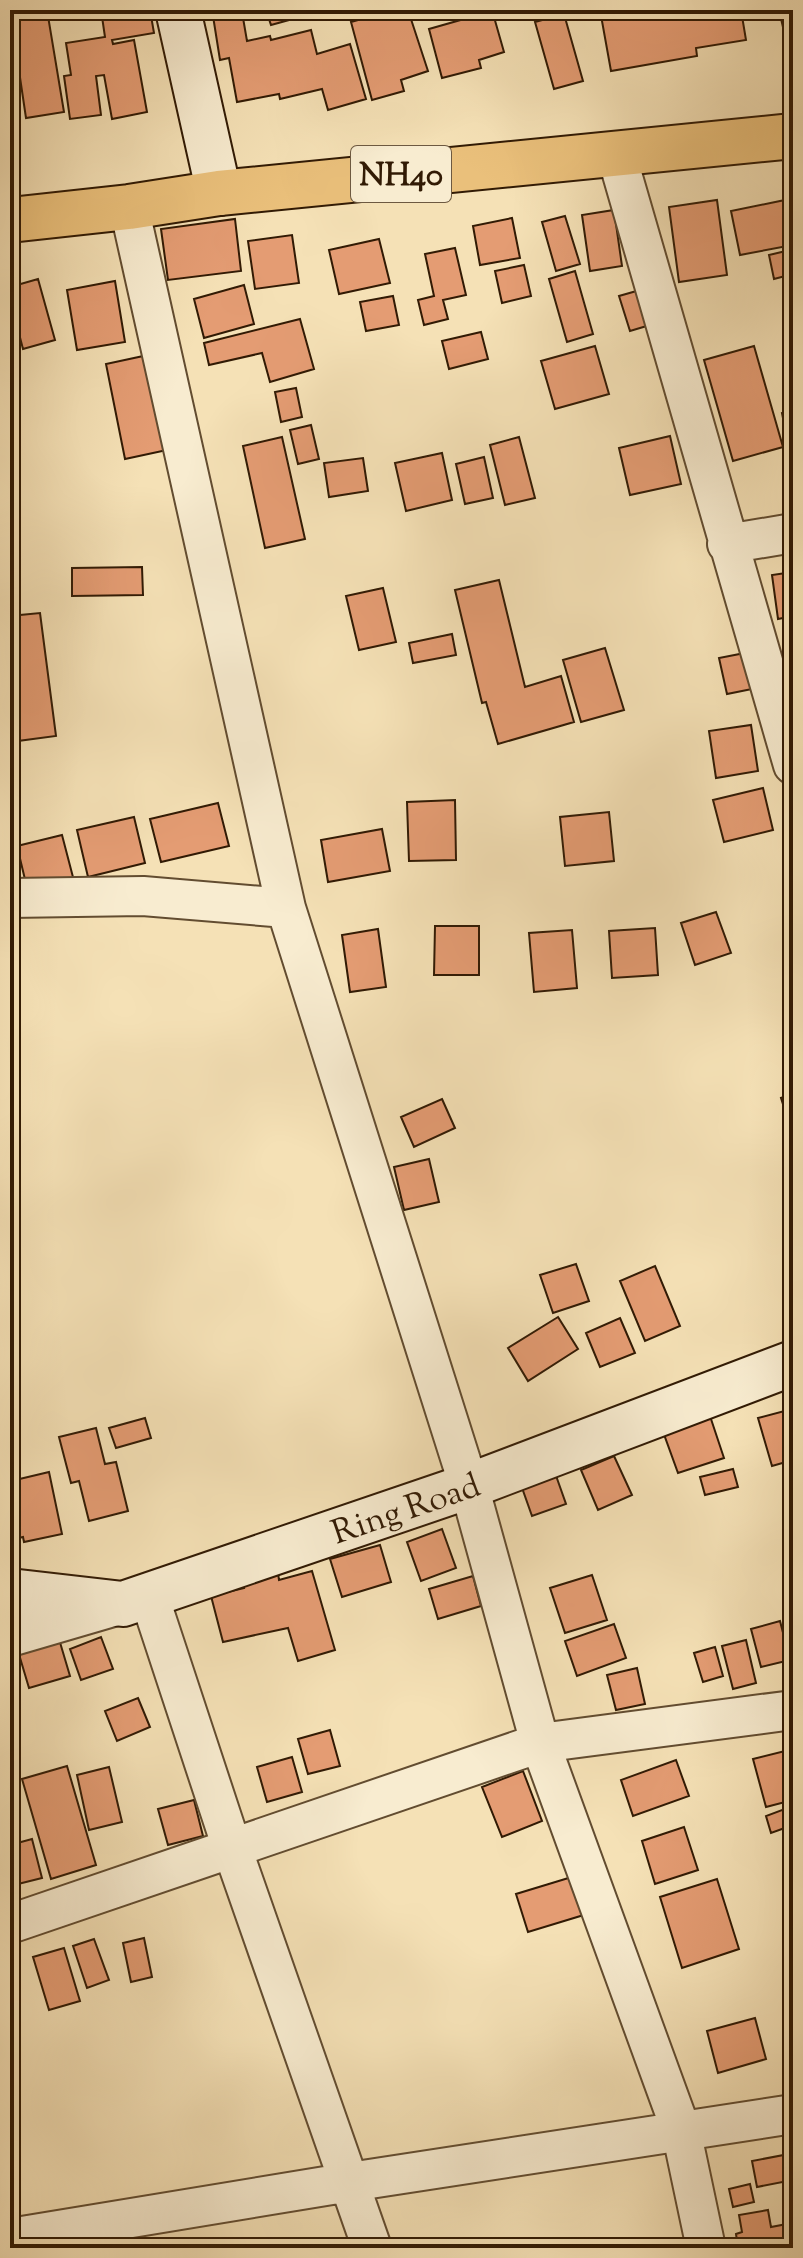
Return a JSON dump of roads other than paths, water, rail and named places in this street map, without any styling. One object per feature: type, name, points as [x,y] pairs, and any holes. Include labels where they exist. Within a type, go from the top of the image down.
[{"type":"highway","name":"NH40","points":[[10,220],[219,193],[793,136]]},
{"type":"street","points":[[178,10],[219,193]]},
{"type":"street","points":[[616,153],[727,544],[785,713],[793,765]]},
{"type":"street","points":[[129,207],[286,908],[469,1486],[540,1743],[681,2130],[706,2248]]},
{"type":"street","points":[[727,544],[793,533]]},
{"type":"street","points":[[10,898],[143,896],[286,908]]},
{"type":"street","name":"Ring Road","points":[[10,1591],[136,1600],[469,1486],[793,1363]]},
{"type":"street","points":[[10,1637],[136,1600],[232,1848],[372,2248]]},
{"type":"street","points":[[10,1924],[540,1743],[793,1710]]},
{"type":"street","points":[[10,2238],[793,2114]]}]
